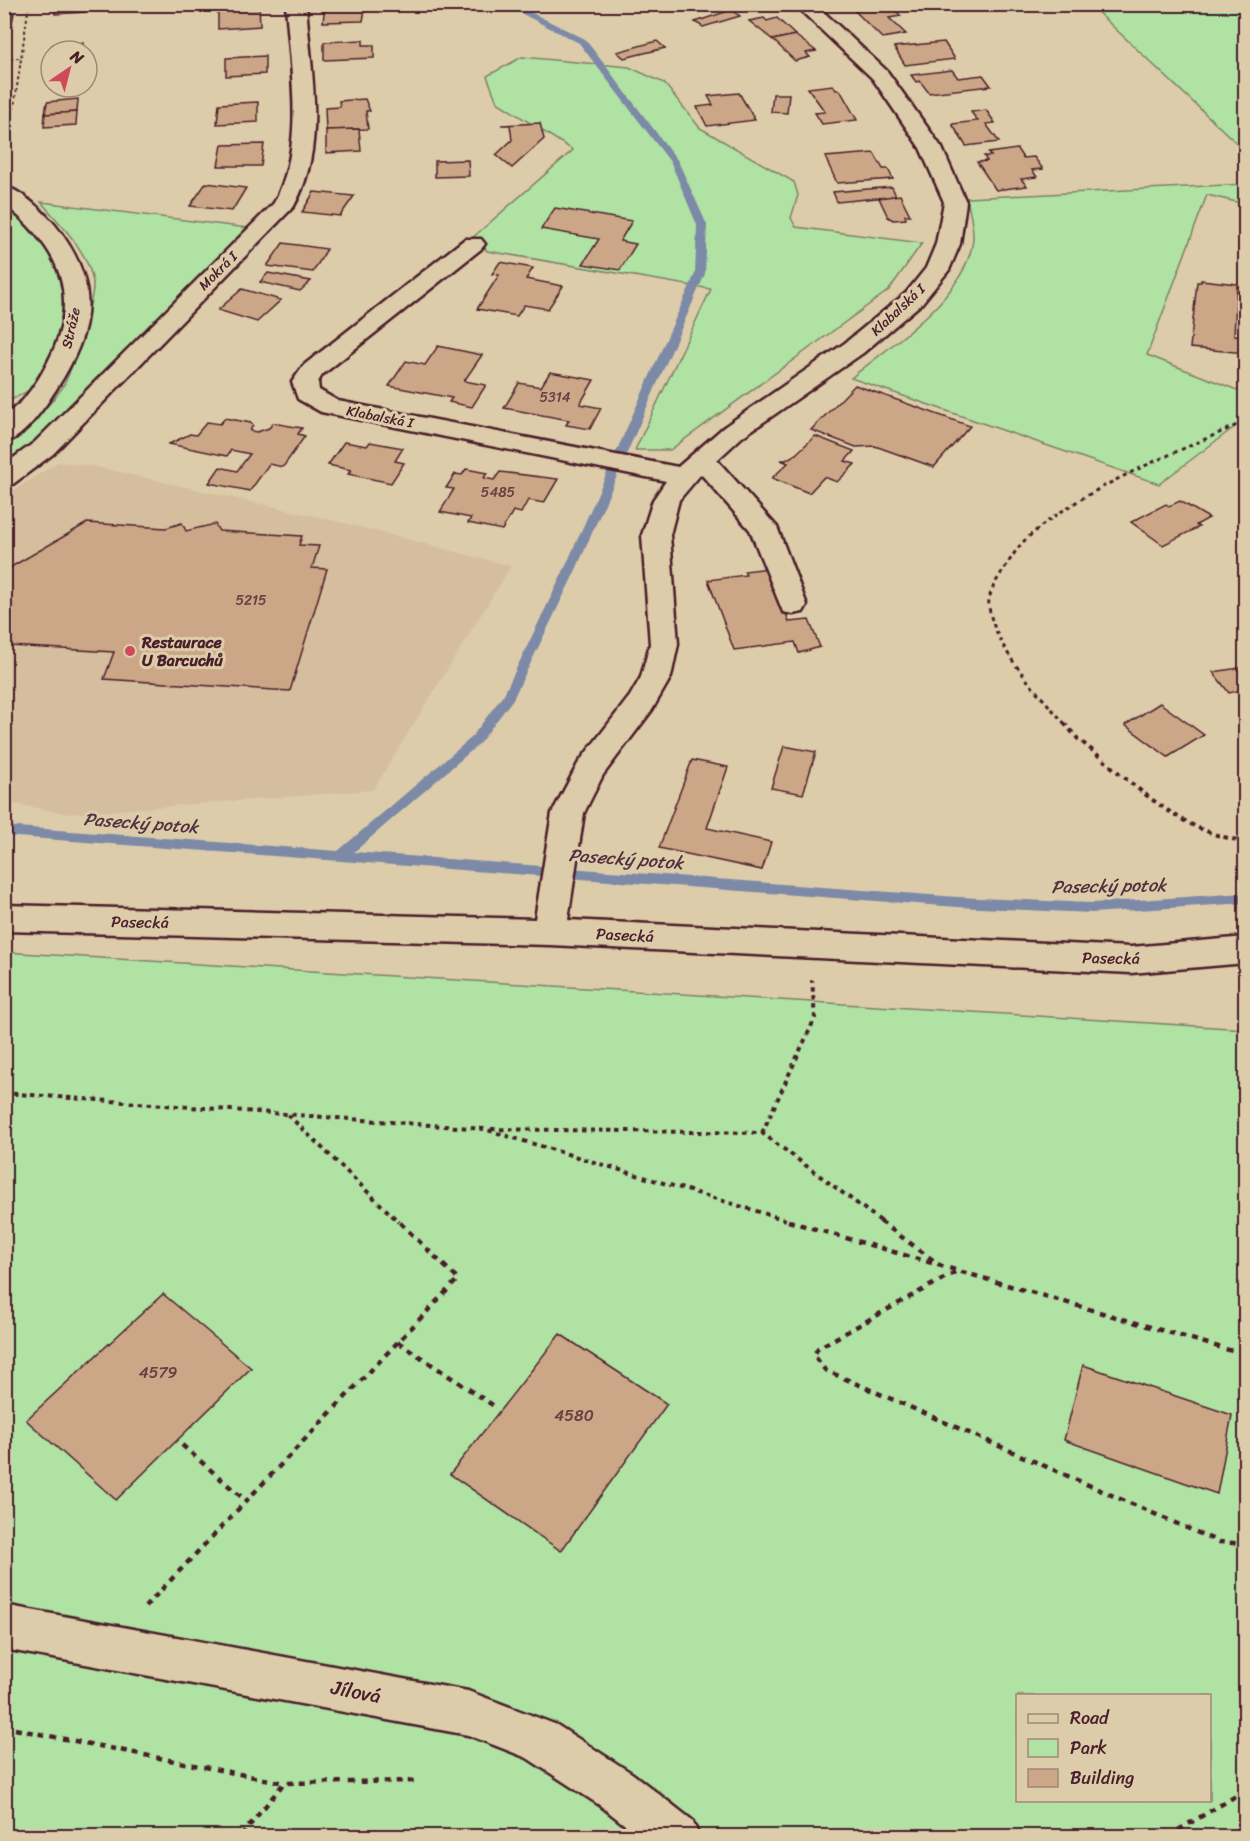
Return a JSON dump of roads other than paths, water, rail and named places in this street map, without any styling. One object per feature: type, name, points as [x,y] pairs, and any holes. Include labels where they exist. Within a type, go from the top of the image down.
[{"type":"street","name":"Mokrá I","points":[[4,478],[44,448],[283,206],[294,186],[300,167],[303,136],[296,4]]},
{"type":"street","name":"Klabalská I","points":[[550,932],[568,813],[578,791],[641,703],[656,677],[664,644],[656,535],[666,500],[692,467],[733,432],[886,323],[914,298],[937,270],[948,244],[955,202],[931,148],[880,75],[803,4]]},
{"type":"street","name":"Stráže","points":[[4,193],[30,211],[55,236],[74,271],[78,291],[75,320],[64,355],[41,394],[23,417],[4,435]]},
{"type":"street","name":"Klabalská I","points":[[472,244],[313,370],[305,382],[307,394],[330,407],[593,458],[634,465],[692,467]]},
{"type":"street","points":[[692,467],[763,527],[793,605]]},
{"type":"street","name":"Pasecká","points":[[4,918],[550,932],[1131,960],[1245,950]]},
{"type":"street","name":"Jílová","points":[[4,1628],[468,1713],[541,1741],[617,1790],[676,1836]]},
{"type":"waterway","points":[[341,856],[475,741],[509,696],[569,572],[700,274],[702,225],[675,163],[582,41],[507,4]]},
{"type":"waterway","name":"Pasecký potok","points":[[4,831],[341,856]]},
{"type":"waterway","name":"Pasecký potok","points":[[341,856],[957,902],[1092,908],[1246,898]]},
{"type":"place","name":"Restaurace U Barcuchů","points":[[130,651]]}]
